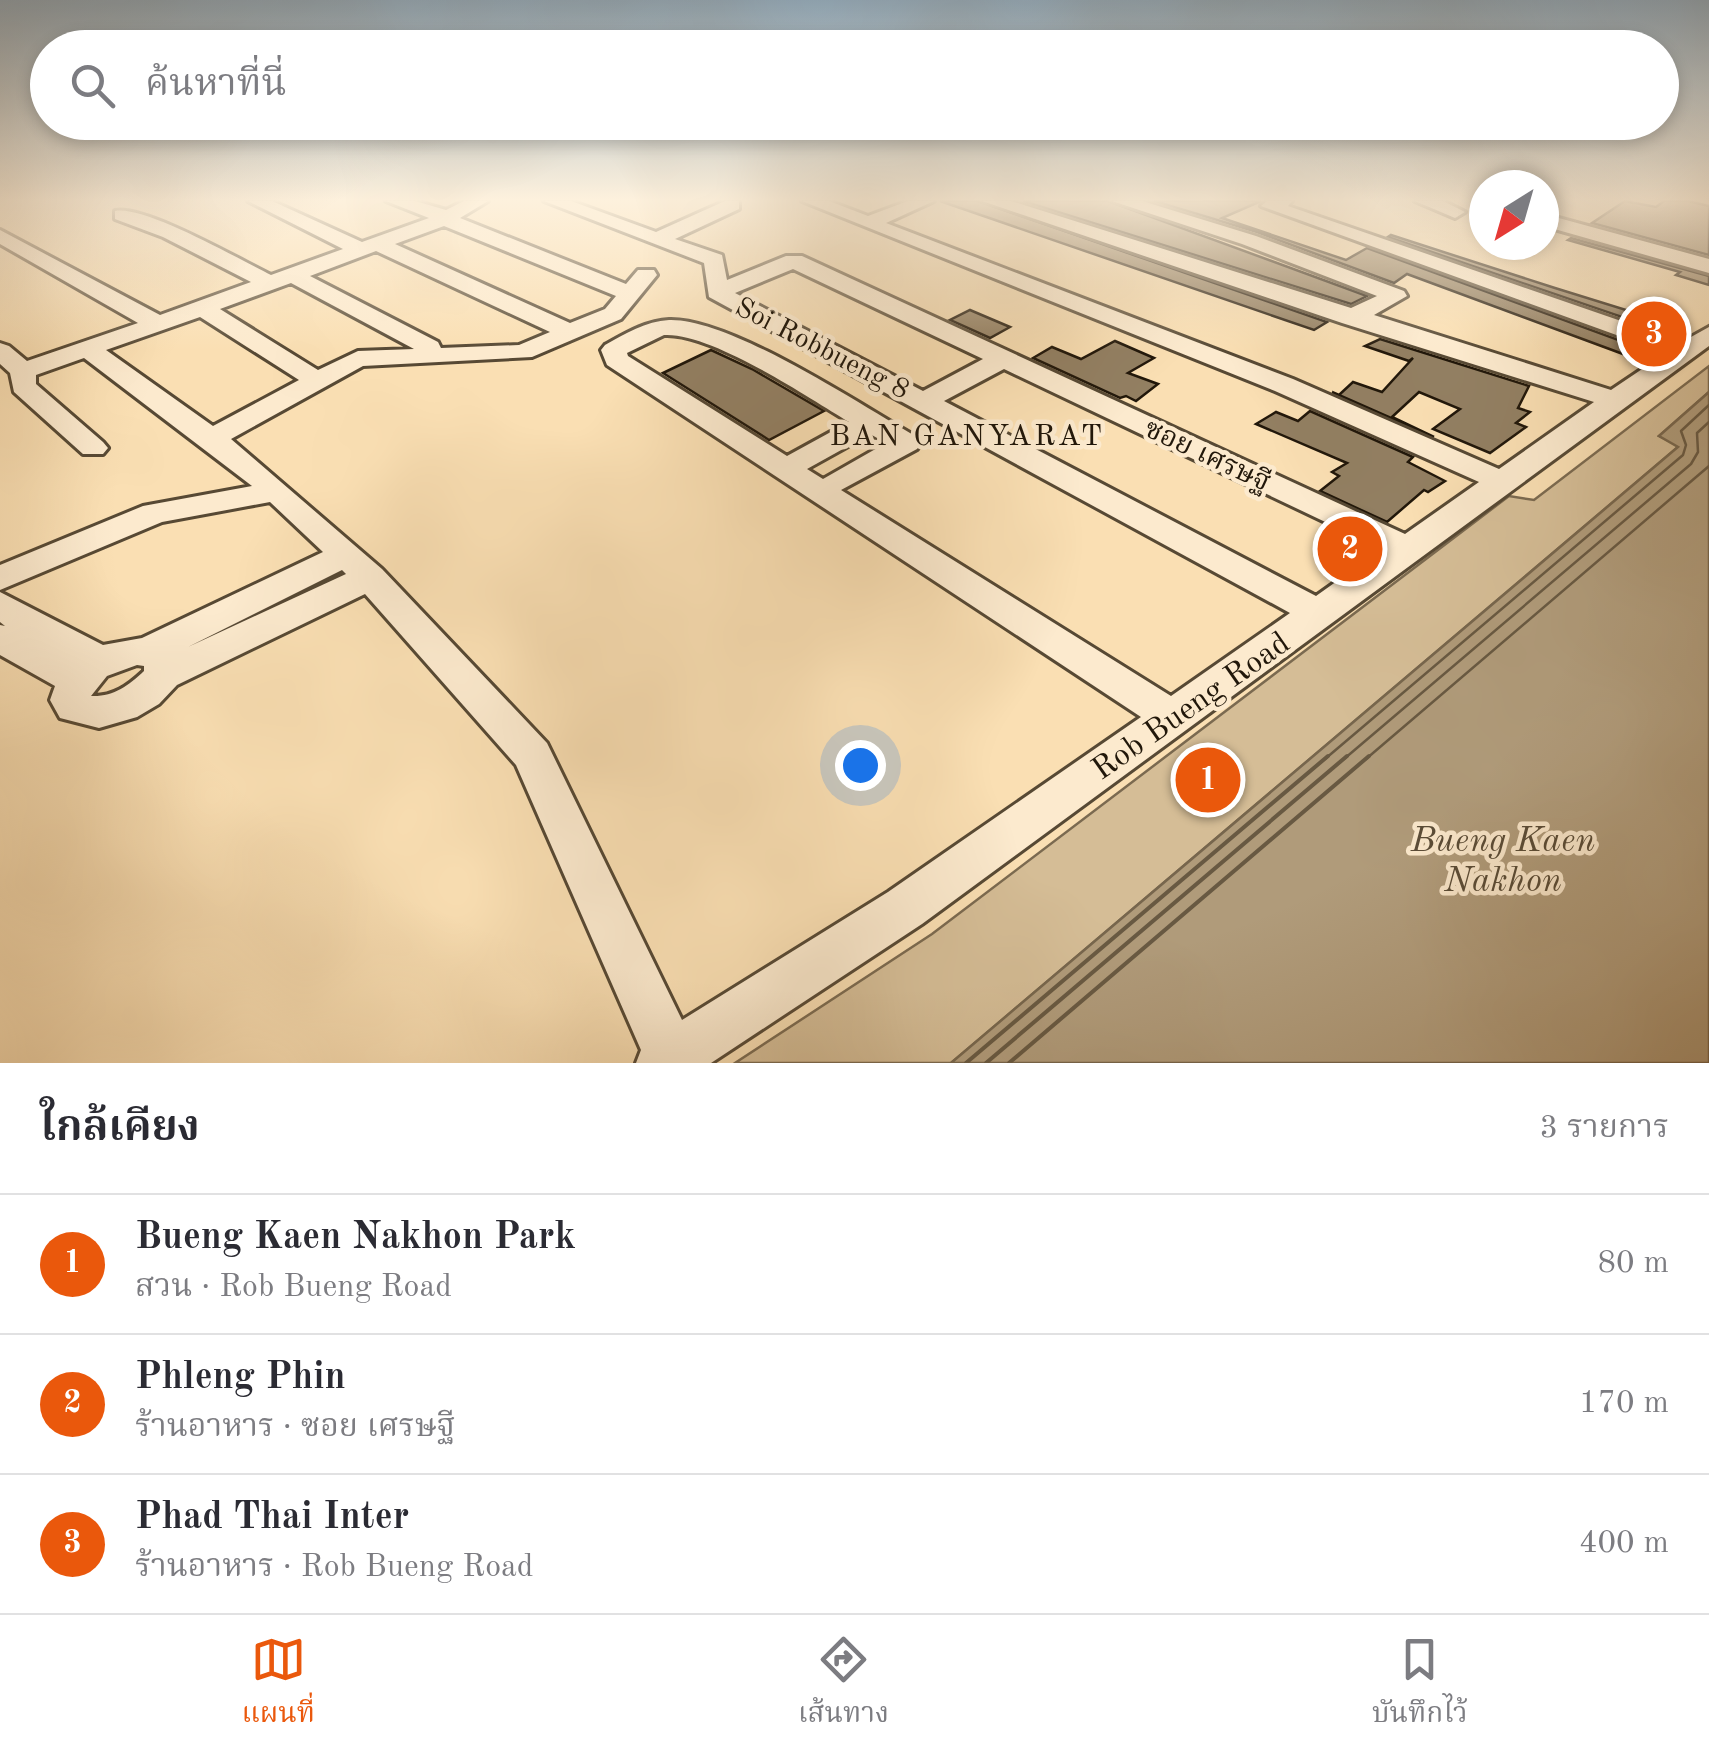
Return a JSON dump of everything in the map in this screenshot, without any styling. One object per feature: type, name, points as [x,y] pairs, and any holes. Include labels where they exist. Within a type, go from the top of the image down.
[{"type":"street","points":[[26,251],[158,324]]},
{"type":"street","points":[[212,251],[429,347]]},
{"type":"street","points":[[22,371],[359,251]]},
{"type":"street","points":[[378,251],[570,332]]},
{"type":"street","points":[[525,251],[630,294]]},
{"type":"street","name":"Soi Robbueng 8","points":[[689,251],[714,260],[716,280],[926,400],[1319,613]]},
{"type":"street","points":[[943,251],[1284,385],[1499,480]]},
{"type":"street","points":[[1144,251],[1614,400]]},
{"type":"street","points":[[1277,251],[1396,296],[1350,318]]},
{"type":"street","points":[[1400,251],[1697,343]]},
{"type":"street","points":[[1654,251],[1709,266]]},
{"type":"street","name":"ซอย เศรษฐี","points":[[716,280],[754,277],[794,261],[1410,549]]},
{"type":"street","points":[[212,438],[358,360],[523,352],[613,314],[646,275]]},
{"type":"street","points":[[202,308],[318,381]]},
{"type":"street","points":[[836,482],[907,443],[744,354],[678,327],[657,329],[614,350],[620,364],[1172,718]]},
{"type":"street","name":"Rob Bueng Road","points":[[668,1060],[905,908],[1410,549],[1499,480],[1697,343]]},
{"type":"street","points":[[89,350],[212,438],[358,566],[532,756],[668,1060]]},
{"type":"street","points":[[0,352],[22,371],[24,386],[94,448]]},
{"type":"street","points":[[926,400],[1005,358]]},
{"type":"street","points":[[783,470],[870,422]]},
{"type":"street","points":[[0,578],[154,513],[276,491]]},
{"type":"street","points":[[155,663],[358,566]]},
{"type":"street","points":[[6,630],[90,670]]},
{"type":"street","points":[[133,651],[155,663],[155,685],[128,704],[96,713],[74,708],[71,690],[90,670],[133,651]]},
{"type":"shaded area","points":[[1709,366],[1709,392],[1659,436],[1679,446],[951,1063],[735,1063],[932,934],[1509,496],[1534,500]]},
{"type":"water","name":"Bueng Kaen Nakhon","points":[[1709,392],[1709,1063],[951,1063],[1678,447],[1659,436]]},
{"type":"building","points":[[1084,251],[1121,251],[1327,322],[1314,330]]},
{"type":"building","points":[[1181,251],[1243,251],[1367,296],[1351,304]]},
{"type":"building","points":[[1307,251],[1346,260],[1362,251],[1374,251],[1635,346],[1623,354],[1407,274],[1394,283]]},
{"type":"building","points":[[1428,251],[1439,251],[1665,322],[1654,328]]},
{"type":"building","points":[[1605,251],[1709,276],[1709,285],[1676,275],[1680,272]]},
{"type":"building","points":[[970,310],[1010,327],[990,338],[950,320]]},
{"type":"building","points":[[1380,339],[1529,386],[1518,408],[1530,412],[1516,423],[1526,427],[1490,453],[1433,429],[1460,409],[1419,392],[1392,417],[1434,437],[1332,392],[1339,395],[1353,382],[1382,392],[1413,358],[1409,361],[1365,346]]},
{"type":"building","points":[[1115,341],[1154,358],[1128,373],[1158,384],[1136,401],[1126,396],[1120,398],[1033,358],[1052,347],[1081,359]]},
{"type":"building","points":[[711,350],[824,411],[769,440],[663,373]]},
{"type":"building","points":[[1310,411],[1413,457],[1408,462],[1445,481],[1428,492],[1424,490],[1387,522],[1320,491],[1339,476],[1332,472],[1347,463],[1256,424],[1276,412],[1298,421]]},
{"type":"place","name":"Phad Thai Inter","points":[[1654,334]]},
{"type":"place","name":"Phleng Phin","points":[[1350,549]]},
{"type":"place","name":"Bueng Kaen Nakhon Park","points":[[1208,780]]},
{"type":"district","name":"BAN GANYARAT","points":[[967,435]]}]
